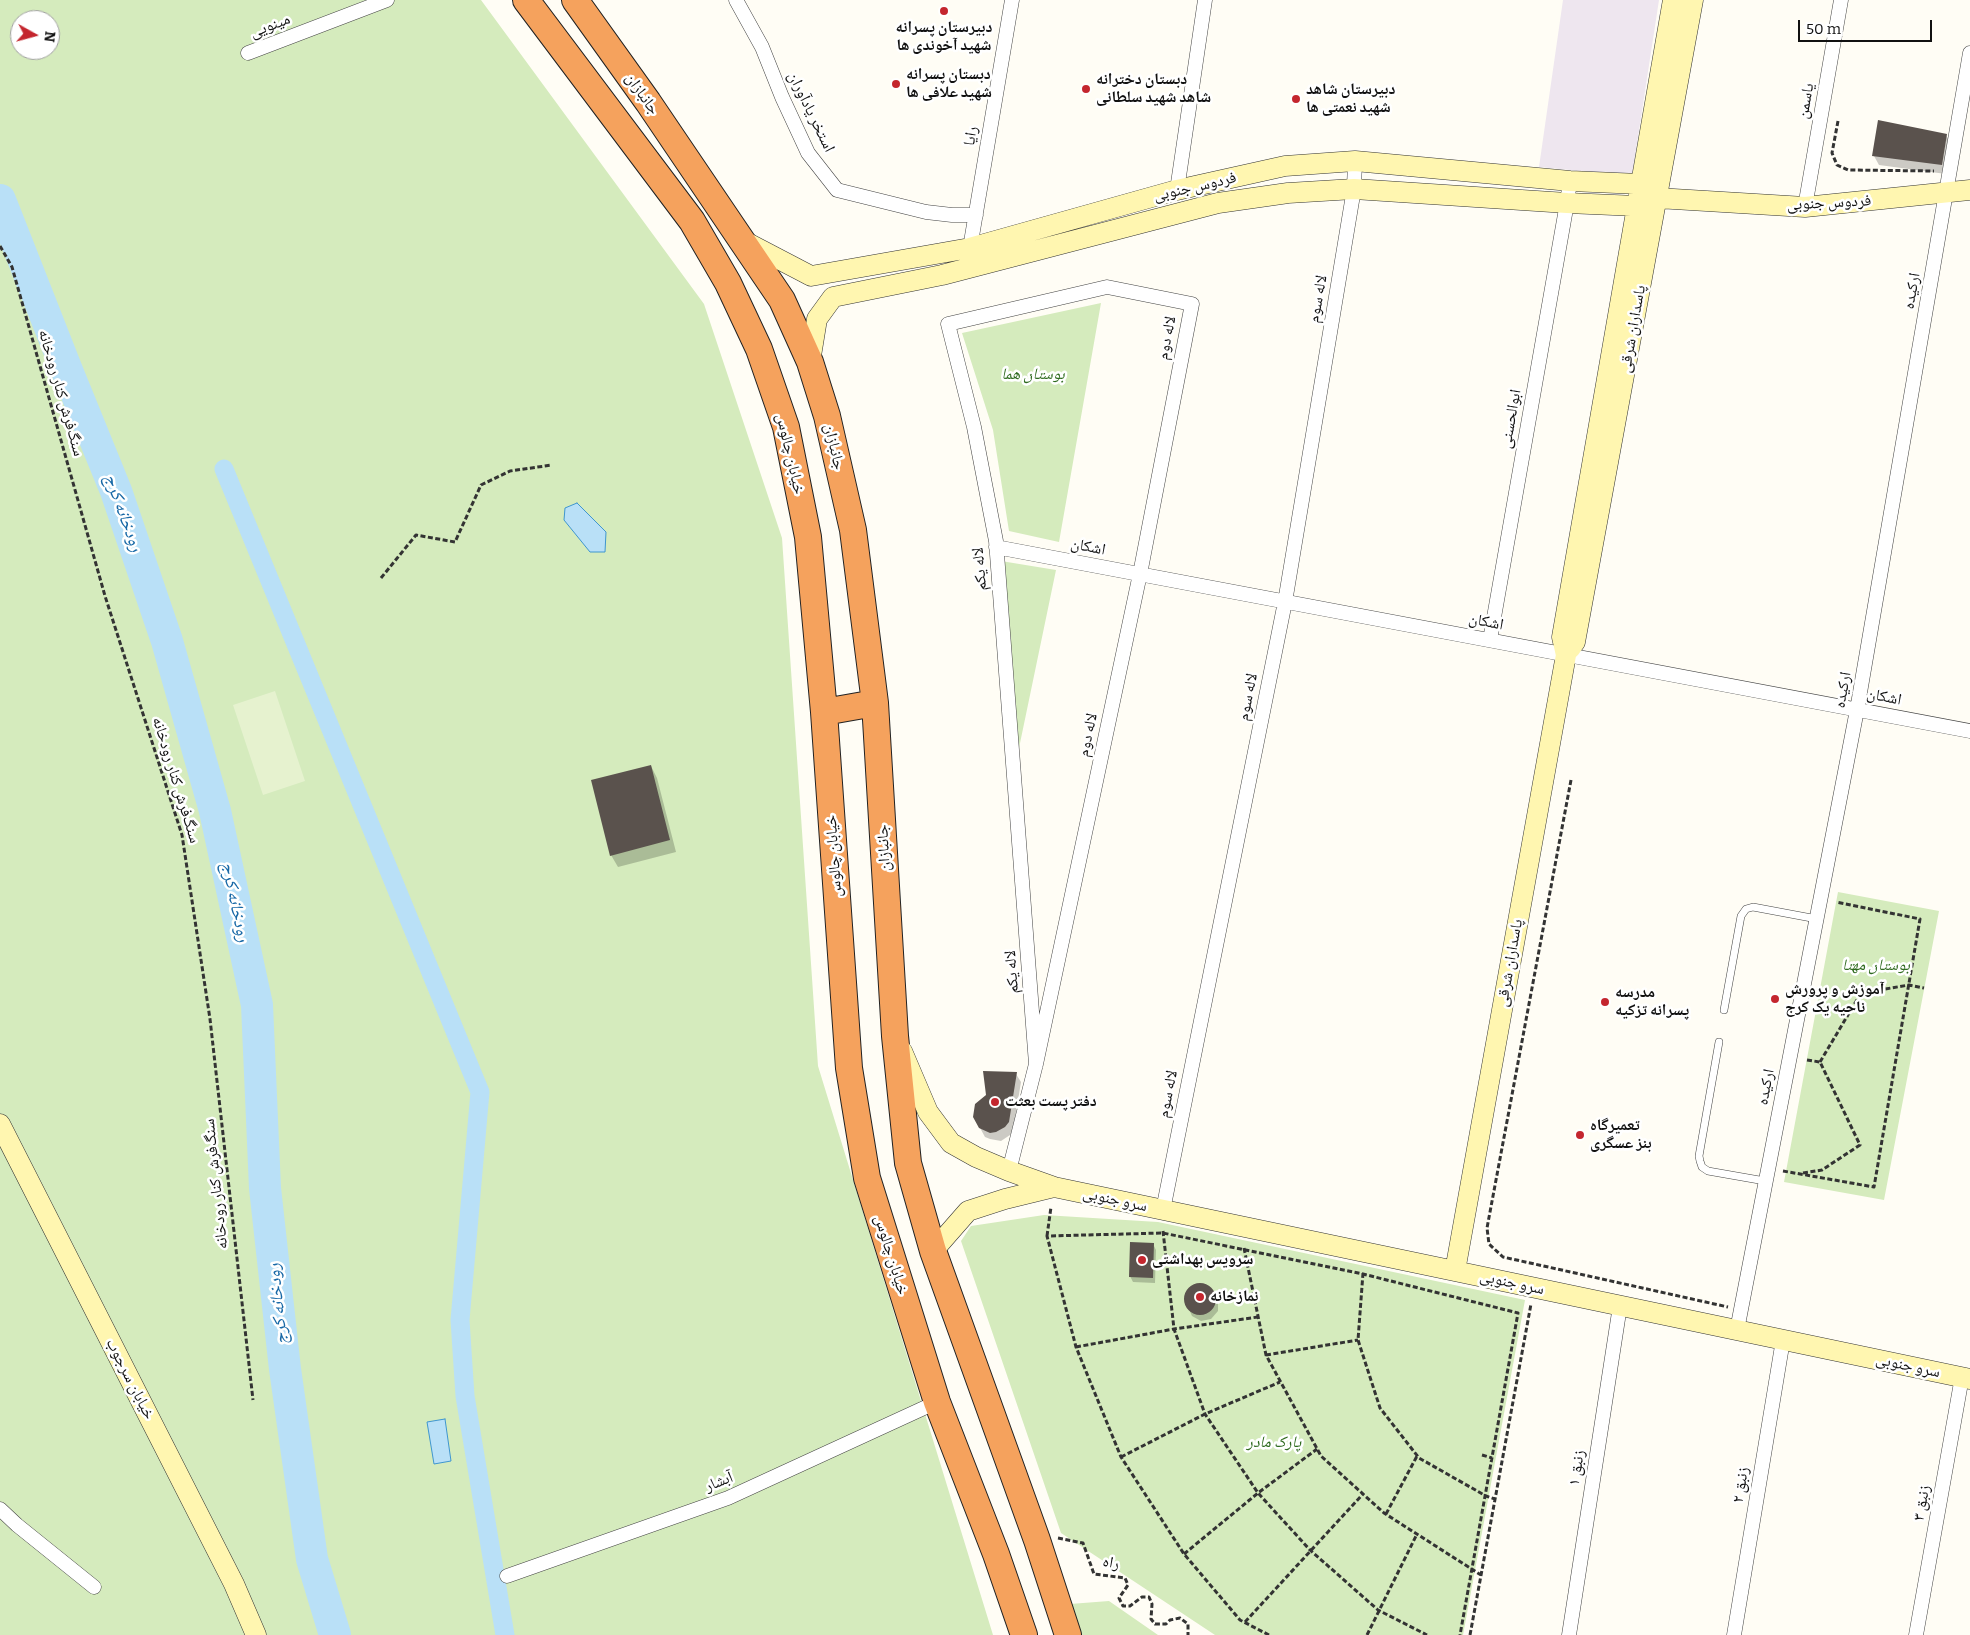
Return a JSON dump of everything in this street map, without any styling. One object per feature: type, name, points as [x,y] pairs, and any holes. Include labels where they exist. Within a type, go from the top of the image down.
[{"type":"highway","name":"خیابان چالوس","points":[[526,0],[692,220],[728,283],[759,349],[786,427],[808,537],[824,712],[849,1068],[866,1178],[937,1402],[996,1554],[1024,1635]]},
{"type":"highway","name":"جانبازان","points":[[575,0],[744,241],[782,300],[810,362],[827,416],[853,530],[875,704],[895,1036]]},
{"type":"highway","points":[[824,712],[875,704]]},
{"type":"highway","points":[[895,1036],[908,1163],[933,1251],[1037,1540],[1068,1635]]},
{"type":"street","name":"مینویی","points":[[248,53],[387,0]]},
{"type":"street","name":"استخر یادآوران","points":[[736,0],[762,47],[782,97],[808,152],[838,190],[926,212],[976,215]]},
{"type":"street","name":"رایا","points":[[970,248],[1012,0]]},
{"type":"street","points":[[1177,190],[1205,0]]},
{"type":"street","name":"پاسداران شرقی","points":[[1455,1271],[1566,655],[1562,637],[1673,0]]},
{"type":"street","name":"پاسداران شرقی","points":[[1566,655],[1575,642],[1693,0]]},
{"type":"street","name":"یاسمن","points":[[1805,207],[1842,0]]},
{"type":"street","name":"ارکیده","points":[[1737,1330],[1857,710],[1970,53]]},
{"type":"street","name":"فردوس جنوبی","points":[[744,241],[811,276],[970,248],[1177,190],[1285,166],[1355,161],[1570,181],[1640,184]]},
{"type":"street","name":"لاله سوم","points":[[1163,1210],[1285,602],[1354,189],[1355,161]]},
{"type":"street","name":"ابوالحسنی","points":[[1490,640],[1570,181]]},
{"type":"street","points":[[1640,184],[1658,198]]},
{"type":"street","name":"فردوس جنوبی","points":[[810,362],[817,318],[833,297],[942,275],[1218,203],[1288,193],[1354,189],[1637,206],[1658,198],[1805,207],[1970,190]]},
{"type":"street","name":"لاله یکم","points":[[1036,1064],[996,547],[974,427],[948,324],[1107,287],[1192,304]]},
{"type":"street","name":"لاله دوم","points":[[1009,1171],[1036,1064],[1140,574],[1192,304]]},
{"type":"street","name":"اشکان","points":[[996,547],[1970,731]]},
{"type":"street","name":"سرو جنوبی","points":[[895,1036],[928,1112],[951,1143],[976,1157],[1054,1187],[1966,1378]]},
{"type":"street","name":"خیابان سرجوب","points":[[0,1124],[234,1584],[256,1635]]},
{"type":"street","points":[[933,1251],[968,1211],[1005,1199],[1054,1187]]},
{"type":"street","name":"زنبق ۱","points":[[1569,1635],[1620,1306]]},
{"type":"street","name":"زنبق ۲","points":[[1734,1635],[1783,1340]]},
{"type":"street","name":"زنبق ۳","points":[[1916,1635],[1966,1378]]},
{"type":"street","name":"آبشار","points":[[507,1576],[728,1498],[937,1402]]},
{"type":"street","points":[[0,1509],[94,1587]]},
{"type":"lane","points":[[1724,1010],[1741,916],[1746,909],[1753,908],[1817,919]]},
{"type":"lane","points":[[1719,1042],[1699,1156],[1702,1167],[1708,1171],[1767,1175]]},
{"type":"path","points":[[1839,114],[1832,152],[1837,165],[1848,170],[1950,171]]},
{"type":"path","name":"سنگ‌فرش کنار رودخانه","points":[[0,246],[12,268],[105,596],[182,835],[210,1019],[253,1400]]},
{"type":"path","points":[[381,578],[416,535],[455,542],[481,485],[510,471],[552,465]]},
{"type":"path","points":[[1571,780],[1487,1228],[1489,1244],[1503,1257],[1741,1310]]},
{"type":"path","points":[[1799,1174],[1874,1187],[1920,919],[1836,902]]},
{"type":"path","points":[[1820,1062],[1861,993],[1909,985],[1924,988]]},
{"type":"path","points":[[1807,1060],[1820,1062]]},
{"type":"path","points":[[1767,1175],[1799,1174],[1822,1170],[1860,1145],[1820,1062]]},
{"type":"path","points":[[1054,1187],[1047,1236],[1076,1348],[1121,1457],[1184,1554],[1240,1620],[1269,1635]]},
{"type":"path","points":[[1163,1210],[1163,1233],[1174,1329],[1205,1414],[1258,1493],[1310,1550],[1378,1610],[1427,1635]]},
{"type":"path","points":[[1244,1227],[1244,1249],[1266,1355],[1321,1456],[1386,1514],[1481,1575]]},
{"type":"path","points":[[1047,1236],[1163,1233],[1363,1274],[1518,1312],[1460,1635]]},
{"type":"path","points":[[1366,1252],[1358,1340],[1380,1408],[1417,1456],[1486,1496],[1495,1499]]},
{"type":"path","points":[[1470,1635],[1534,1288]]},
{"type":"path","points":[[1076,1348],[1174,1329],[1258,1317]]},
{"type":"path","points":[[1266,1355],[1358,1340]]},
{"type":"path","points":[[1121,1457],[1205,1414],[1280,1382]]},
{"type":"path","points":[[1184,1554],[1258,1493],[1317,1450]]},
{"type":"path","points":[[1482,1455],[1492,1458]]},
{"type":"path","points":[[1386,1514],[1417,1456]]},
{"type":"path","points":[[1245,1622],[1363,1494]]},
{"type":"path","points":[[1367,1635],[1417,1534]]},
{"type":"path","name":"راه","points":[[1037,1540],[1052,1537],[1083,1543],[1094,1574],[1125,1578],[1128,1586],[1119,1598],[1123,1606],[1130,1606],[1142,1597],[1149,1598],[1152,1604],[1151,1619],[1155,1624],[1166,1624],[1170,1620],[1180,1618],[1188,1624],[1188,1635]]},
{"type":"shaded area","points":[[1563,0],[1659,0],[1632,176],[1539,167]]},
{"type":"green space","points":[[0,0],[481,0],[704,304],[782,538],[818,1066],[993,1635],[0,1635]]},
{"type":"green space","name":"بوستان هما","points":[[1101,303],[1059,542],[1009,531],[993,430],[962,333]]},
{"type":"green space","points":[[1001,561],[1056,570],[1014,772]]},
{"type":"green space","points":[[275,691],[305,781],[263,795],[233,705]]},
{"type":"green space","name":"بوستان مهتا","points":[[1838,892],[1939,911],[1884,1200],[1784,1182]]},
{"type":"green space","name":"پارک مادر","points":[[1044,1215],[1158,1222],[1525,1300],[1463,1635],[1215,1635],[1061,1533],[961,1241],[971,1226]]},
{"type":"green space","points":[[1109,1601],[1158,1635],[1068,1635],[1070,1604]]},
{"type":"water","points":[[577,503],[606,532],[605,552],[590,552],[564,520],[565,508]]},
{"type":"water","points":[[445,1419],[451,1461],[434,1464],[427,1422]]},
{"type":"building","points":[[1878,120],[1947,134],[1942,165],[1872,156]]},
{"type":"building","points":[[651,765],[670,840],[610,856],[591,780]]},
{"type":"building","name":"دفتر پست بعثت","points":[[983,1071],[1017,1072],[1009,1122],[1005,1127],[990,1133],[979,1128],[973,1117],[975,1104],[986,1095]]},
{"type":"building","name":"سرویس بهداشتی","points":[[1130,1242],[1154,1243],[1153,1278],[1129,1277]]},
{"type":"building","name":"نمازخانه","points":[[1200,1283],[1212,1287],[1216,1299],[1212,1311],[1200,1315],[1188,1311],[1184,1299],[1188,1287]]},
{"type":"waterway","name":"رودخانه کرج","points":[[0,200],[116,491],[167,641],[215,811],[257,1005],[265,1188],[285,1369],[312,1559],[335,1635]]},
{"type":"waterway","points":[[224,469],[480,1092],[460,1320],[465,1396],[505,1635]]},
{"type":"place","name":"دبیرستان پسرانه شهید آخوندی ها","points":[[944,11]]},
{"type":"place","name":"دبستان پسرانه شهید علافی ها","points":[[896,84]]},
{"type":"place","name":"دبستان دخترانه شاهد شهید سلطانی","points":[[1086,89]]},
{"type":"place","name":"دبیرستان شاهد شهید نعمتی ها","points":[[1296,99]]},
{"type":"place","name":"آموزش و پرورش ناحیه یک کرج","points":[[1775,999]]},
{"type":"place","name":"مدرسه پسرانه تزکیه","points":[[1605,1002]]},
{"type":"place","name":"دفتر پست بعثت","points":[[995,1102]]},
{"type":"place","name":"تعمیرگاه بنز عسگری","points":[[1580,1135]]},
{"type":"place","name":"سرویس بهداشتی","points":[[1142,1260]]},
{"type":"place","name":"نمازخانه","points":[[1200,1297]]}]
